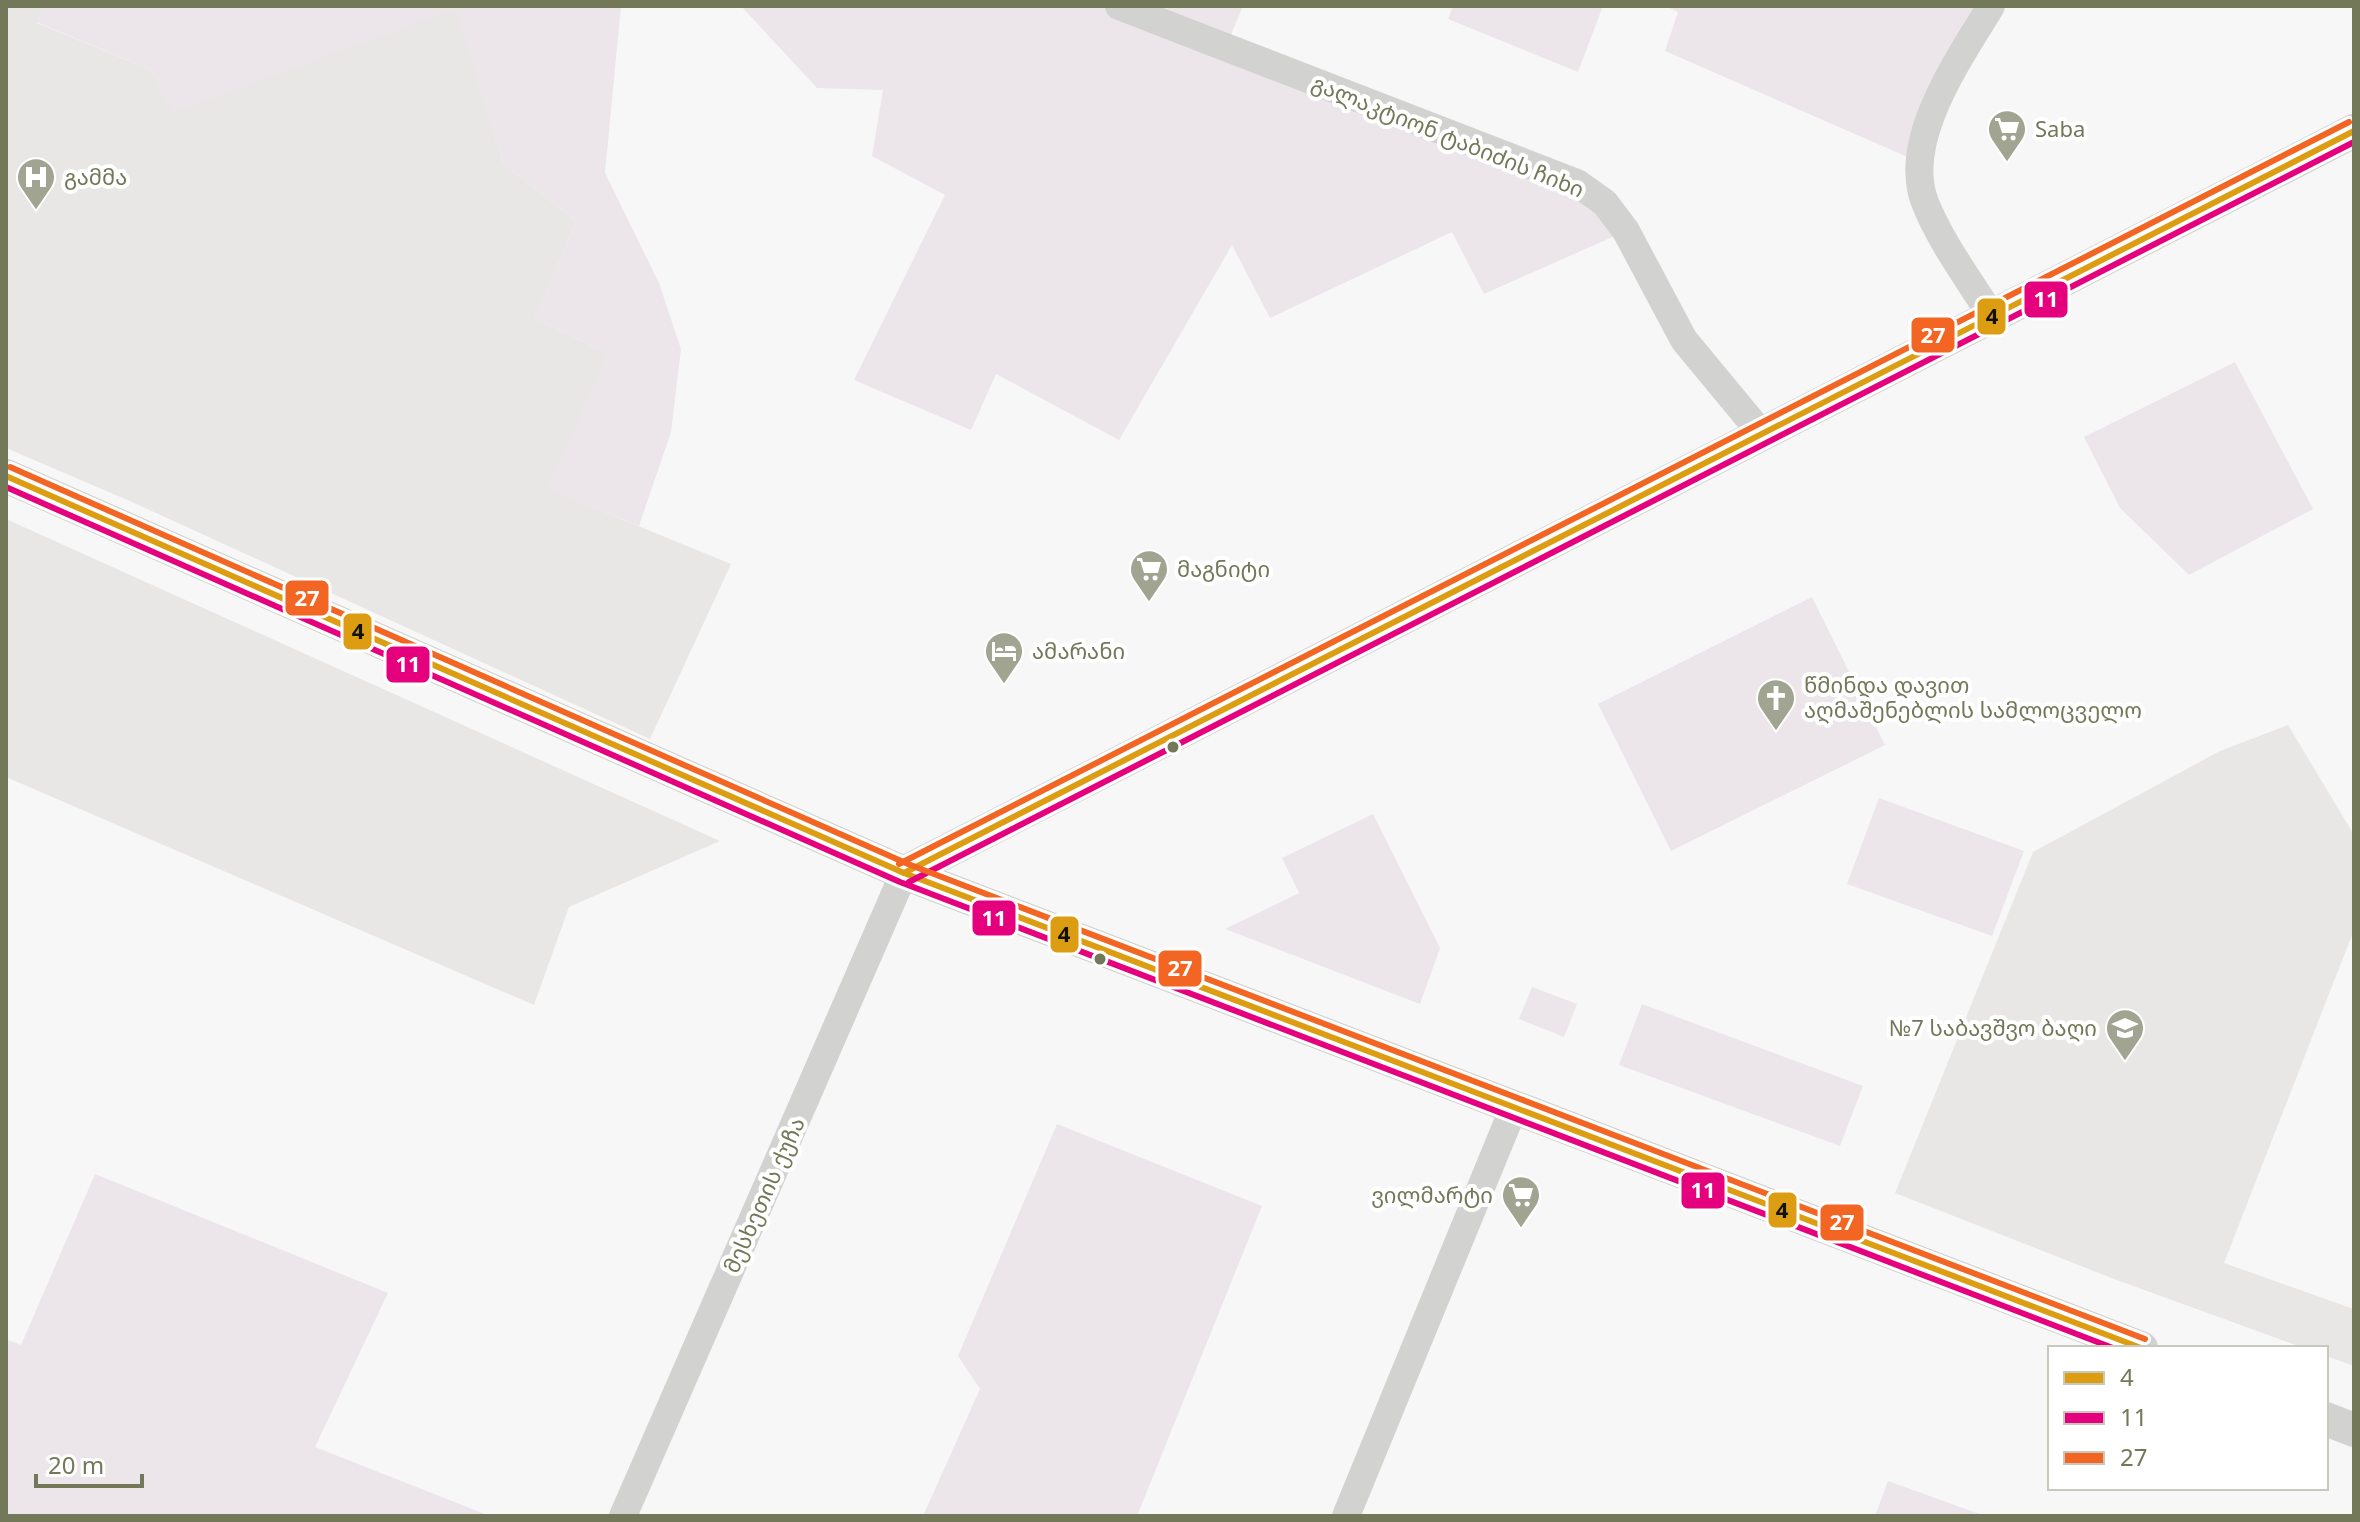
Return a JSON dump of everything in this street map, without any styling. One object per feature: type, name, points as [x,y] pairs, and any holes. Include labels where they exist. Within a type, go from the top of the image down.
[{"type":"street","name":"გალაკტიონ ტაბიძის ჩიხი","points":[[1119,6],[1577,183],[1605,203],[1626,231],[1684,340],[1761,433]]},
{"type":"street","points":[[1991,6],[1936,99],[1919,162],[1925,203],[1992,317]]},
{"type":"street","points":[[904,873],[2354,131]]},
{"type":"street","points":[[6,476],[904,873],[2136,1346]]},
{"type":"street","name":"მესხეთის ქუჩა","points":[[623,1516],[904,873]]},
{"type":"street","points":[[1346,1516],[1514,1107]]},
{"type":"street","points":[[2328,1420],[2354,1430]]},
{"type":"shaded area","points":[[6,6],[43,6],[37,23],[151,70],[173,112],[457,8],[503,163],[576,221],[535,319],[609,354],[548,489],[731,564],[650,739],[132,502],[6,448]]},
{"type":"shaded area","points":[[43,6],[621,6],[605,173],[659,283],[681,349],[671,432],[639,526],[547,489],[609,354],[535,319],[576,221],[503,163],[457,9],[173,113],[151,70],[36,22]]},
{"type":"shaded area","points":[[741,6],[1243,6],[1226,47],[1577,183],[1626,231],[1484,294],[1452,232],[1270,318],[1232,245],[1119,440],[996,374],[971,430],[854,380],[945,195],[872,156],[883,90],[817,88]]},
{"type":"shaded area","points":[[1453,6],[1603,6],[1578,72],[1448,19]]},
{"type":"shaded area","points":[[1666,6],[1991,6],[1919,162],[1665,51],[1678,12]]},
{"type":"shaded area","points":[[2235,362],[2313,509],[2189,575],[2120,508],[2084,437]]},
{"type":"shaded area","points":[[6,519],[720,841],[569,907],[534,1005],[6,777]]},
{"type":"shaded area","points":[[1812,597],[1885,745],[1671,851],[1598,704]]},
{"type":"shaded area","name":"№7 საბავშვო ბაღი","points":[[2288,725],[2354,835],[2354,930],[2224,1263],[2354,1309],[2354,1366],[2328,1357],[2328,1346],[2298,1346],[2114,1279],[1895,1193],[2033,852],[2220,751]]},
{"type":"shaded area","points":[[1879,798],[2024,851],[1992,936],[1847,884]]},
{"type":"shaded area","points":[[1373,814],[1440,948],[1420,1004],[1225,929],[1299,893],[1282,858]]},
{"type":"shaded area","points":[[1532,987],[1577,1004],[1564,1037],[1519,1019]]},
{"type":"shaded area","points":[[1642,1004],[1863,1086],[1840,1146],[1619,1065]]},
{"type":"shaded area","points":[[1057,1124],[1262,1206],[1137,1516],[923,1516],[980,1389],[958,1356]]},
{"type":"shaded area","points":[[95,1174],[388,1293],[315,1447],[490,1516],[6,1516],[6,1339],[21,1345]]},
{"type":"shaded area","points":[[1888,1481],[1985,1516],[1875,1516]]},
{"type":"transit line","name":"27","points":[[899,864],[2349,122]]},
{"type":"transit line","name":"4","points":[[904,873],[2354,131]]},
{"type":"transit line","name":"11","points":[[909,882],[2354,142]]},
{"type":"transit line","name":"27","points":[[10,467],[908,864],[2145,1339]]},
{"type":"transit line","name":"4","points":[[6,476],[904,873],[2136,1346]]},
{"type":"transit line","name":"11","points":[[6,487],[900,882],[2108,1346]]},
{"type":"place","name":"Saba","points":[[2007,163]]},
{"type":"place","name":"გამმა","points":[[36,211]]},
{"type":"place","name":"მაგნიტი","points":[[1149,603]]},
{"type":"place","name":"ამარანი","points":[[1004,685]]},
{"type":"place","name":"წმინდა დავით აღმაშენებლის სამლოცველო","points":[[1776,732]]},
{"type":"place","name":"№7 საბავშვო ბაღი","points":[[2125,1062]]},
{"type":"place","name":"ვილმარტი","points":[[1521,1229]]}]
